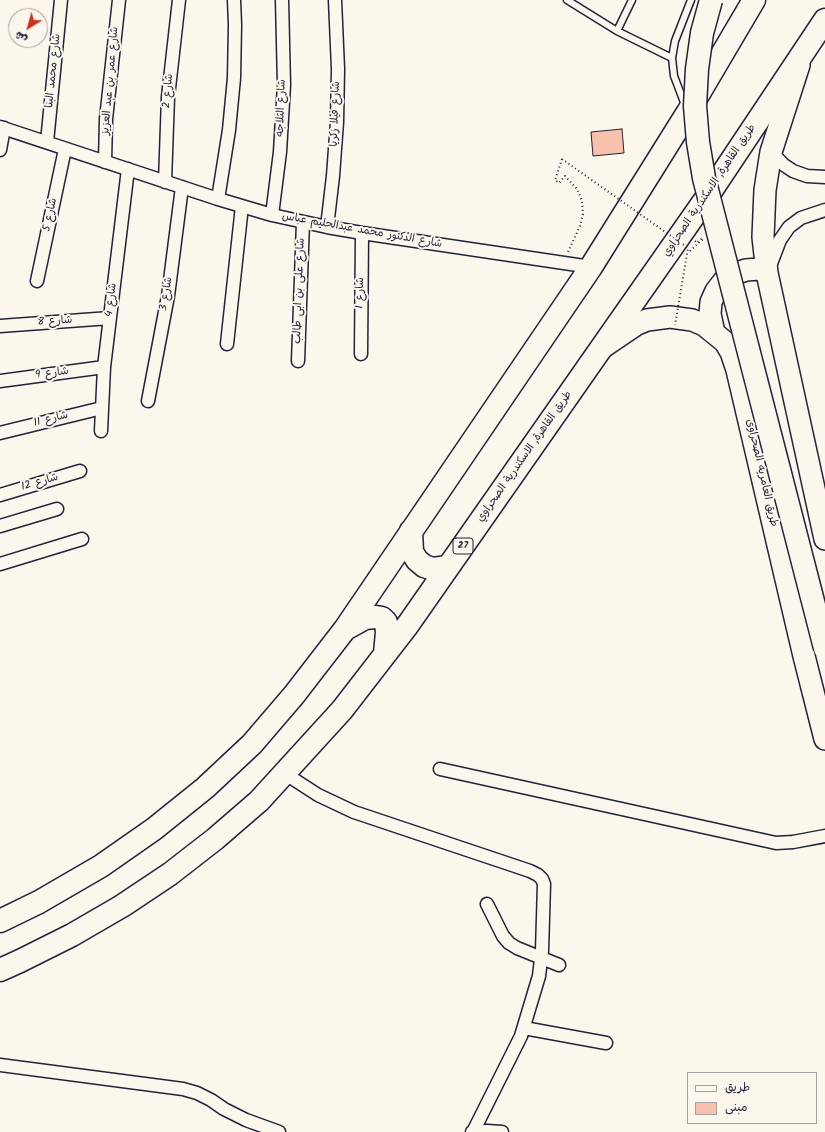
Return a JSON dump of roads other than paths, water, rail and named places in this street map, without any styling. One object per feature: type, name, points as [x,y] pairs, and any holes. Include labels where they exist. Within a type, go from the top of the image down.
[{"type":"highway","points":[[711,0],[702,33],[696,76],[696,120],[703,171],[825,648]]},
{"type":"highway","points":[[0,920],[39,902],[101,866],[154,829],[205,788],[252,744],[294,695],[345,629],[591,267],[688,112],[754,0]]},
{"type":"highway","name":"طريق القاهرة, الاسكندرية الصحراوي","points":[[0,970],[72,935],[122,906],[170,874],[254,806],[342,710],[407,626],[707,197],[825,20]]},
{"type":"highway","points":[[802,54],[771,152],[765,190],[763,237],[767,273],[825,539]]},
{"type":"highway","points":[[714,333],[710,314],[711,302],[716,291],[723,282],[734,274],[746,270],[759,269],[767,273]]},
{"type":"highway","name":"طريق العامريه الصحراوى","points":[[602,347],[637,324],[658,318],[679,317],[704,325],[725,342],[731,352],[737,370],[825,739]]},
{"type":"highway","name":"27","points":[[411,531],[412,552],[417,560],[424,566],[433,569],[448,567]]},
{"type":"highway","points":[[345,629],[365,618],[382,618],[386,622],[387,632],[385,654]]},
{"type":"street","name":"شارع محمد البنا","points":[[47,142],[61,0]]},
{"type":"street","name":"شارع عمر بن عبد العزيز","points":[[105,162],[106,119],[119,0]]},
{"type":"street","name":"شارع 2","points":[[165,182],[168,97],[180,0]]},
{"type":"street","points":[[218,199],[229,130],[234,78],[234,0]]},
{"type":"street","name":"شارع الثلاجه","points":[[272,215],[280,152],[284,85],[282,0]]},
{"type":"street","name":"شارع فيلا زكريا","points":[[327,227],[337,122],[338,69],[335,0]]},
{"type":"street","name":"شارع الدكتور محمد عبدالحليم عباس","points":[[2,128],[165,182],[272,215],[362,233],[591,267]]},
{"type":"street","points":[[0,150],[2,128]]},
{"type":"street","name":"شارع 5","points":[[37,281],[65,149]]},
{"type":"street","points":[[771,152],[793,171],[807,176],[825,176]]},
{"type":"street","name":"شارع 4","points":[[100,431],[104,367],[128,169]]},
{"type":"street","name":"شارع 3","points":[[148,401],[168,296],[182,187]]},
{"type":"street","points":[[227,344],[242,206]]},
{"type":"street","points":[[767,273],[780,240],[790,227],[801,218],[825,210]]},
{"type":"street","name":"شارع على بن ابى طالب","points":[[298,361],[303,222]]},
{"type":"street","name":"شارع 1","points":[[361,354],[362,233]]},
{"type":"street","name":"شارع 8","points":[[0,326],[110,318]]},
{"type":"street","name":"شارع 9","points":[[0,381],[104,367]]},
{"type":"street","name":"شارع 11","points":[[0,433],[102,408]]},
{"type":"street","name":"شارع 12","points":[[0,495],[80,471]]},
{"type":"street","points":[[0,526],[57,510]]},
{"type":"street","points":[[0,564],[82,539]]},
{"type":"street","points":[[440,769],[776,843],[793,842],[825,836]]},
{"type":"street","points":[[284,773],[318,795],[354,812],[530,871],[538,875],[544,884],[542,958],[539,976],[524,1028],[473,1132],[502,1132]]},
{"type":"street","points":[[487,904],[503,936],[509,943],[517,948],[559,965]]},
{"type":"street","points":[[524,1028],[606,1042]]},
{"type":"street","points":[[0,1065],[183,1089],[198,1093],[246,1120],[279,1132]]},
{"type":"lane","points":[[567,0],[617,31],[672,58]]},
{"type":"lane","points":[[617,31],[632,0]]},
{"type":"lane","points":[[688,112],[674,76],[672,58],[675,41],[692,0]]}]
